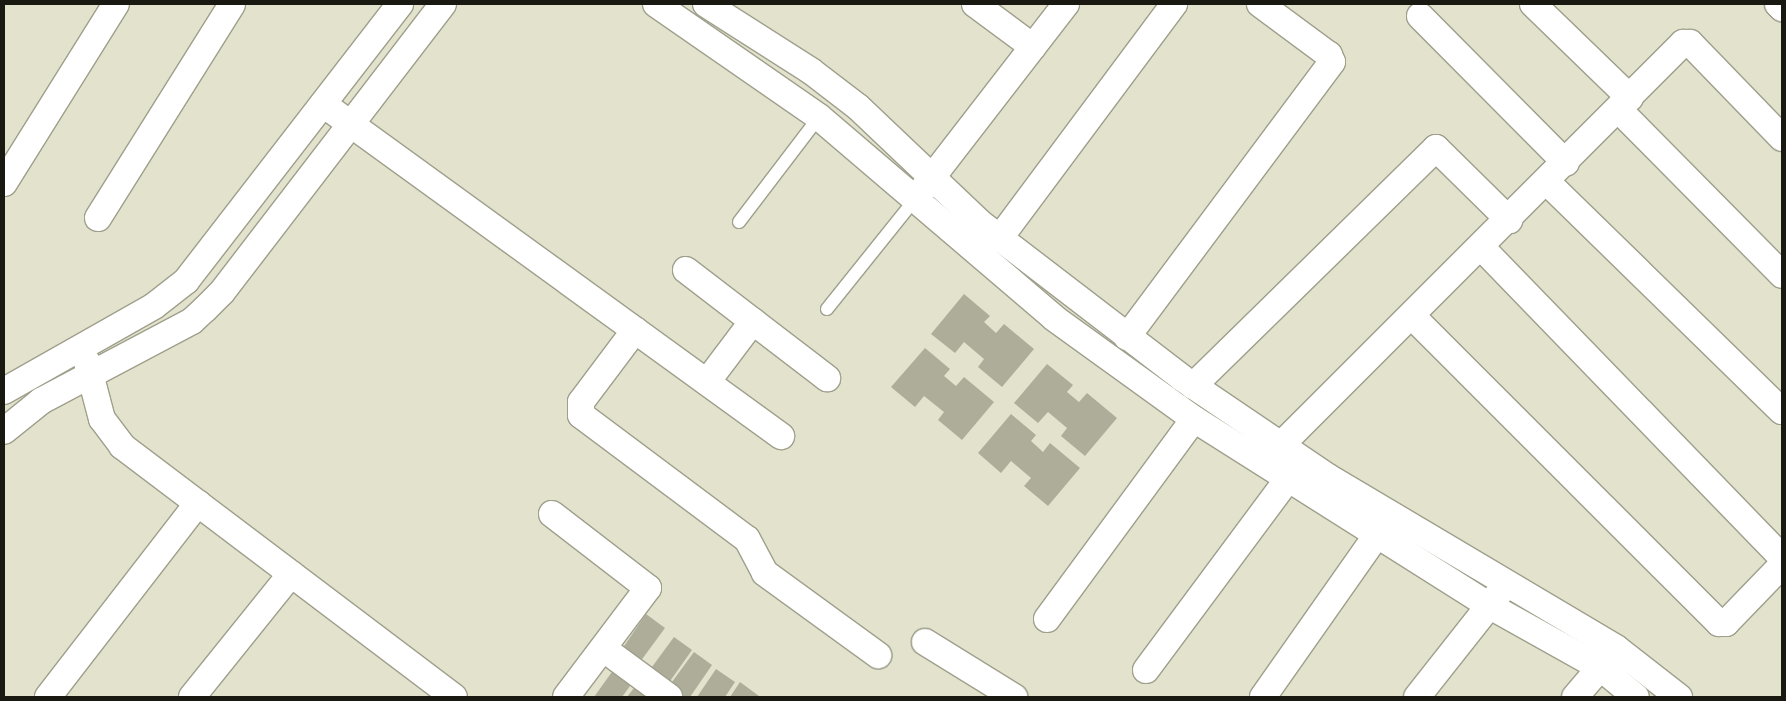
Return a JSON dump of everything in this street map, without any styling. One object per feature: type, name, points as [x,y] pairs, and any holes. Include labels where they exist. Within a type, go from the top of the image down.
[{"type":"street","points":[[4,183],[116,4]]},
{"type":"street","points":[[98,218],[232,4]]},
{"type":"street","points":[[4,391],[154,306],[186,281],[400,4]]},
{"type":"street","points":[[4,431],[41,401],[90,377],[192,321],[222,292],[443,4]]},
{"type":"street","points":[[656,4],[819,117],[1054,318],[1194,419],[1287,480],[1490,606],[1601,668],[1636,697]]},
{"type":"street","points":[[706,4],[812,71],[896,140],[933,177],[1000,238],[1193,386],[1281,445],[1504,584],[1616,648],[1680,697]]},
{"type":"street","points":[[975,4],[1033,47]]},
{"type":"street","points":[[916,198],[1066,4]]},
{"type":"street","points":[[1000,238],[1174,4]]},
{"type":"street","points":[[1127,337],[1332,62],[1329,55],[1260,4]]},
{"type":"street","points":[[1533,4],[1782,275]]},
{"type":"street","points":[[1778,4],[1782,8]]},
{"type":"street","points":[[1420,16],[1566,162]]},
{"type":"street","points":[[1281,445],[1688,42],[1782,138]]},
{"type":"street","points":[[323,104],[781,436]]},
{"type":"street","points":[[1193,386],[1436,148],[1509,220]]},
{"type":"street","points":[[1547,182],[1782,411]]},
{"type":"street","points":[[243,207],[270,229]]},
{"type":"street","points":[[1482,248],[1782,558]]},
{"type":"street","points":[[686,270],[827,378]]},
{"type":"street","points":[[1054,318],[1072,294]]},
{"type":"street","points":[[1413,316],[1719,623],[1726,623],[1782,566]]},
{"type":"street","points":[[707,382],[753,321]]},
{"type":"street","points":[[635,330],[581,402],[581,415],[747,539],[765,573],[878,655]]},
{"type":"street","points":[[84,344],[90,377],[102,419],[122,446],[454,697]]},
{"type":"street","points":[[1047,619],[1194,419]]},
{"type":"street","points":[[1146,670],[1287,480]]},
{"type":"street","points":[[48,697],[198,504]]},
{"type":"street","points":[[552,514],[648,588],[604,649],[566,697]]},
{"type":"street","points":[[1263,697],[1376,536]]},
{"type":"street","points":[[192,697],[291,574]]},
{"type":"street","points":[[1417,697],[1490,606],[1504,584]]},
{"type":"street","points":[[925,642],[1014,697]]},
{"type":"street","points":[[1575,697],[1616,648]]},
{"type":"street","points":[[604,649],[669,697]]},
{"type":"lane","points":[[739,222],[819,117]]},
{"type":"lane","points":[[827,309],[916,198]]},
{"type":"building","points":[[964,294],[990,316],[984,322],[996,333],[1004,324],[1034,349],[1002,387],[978,367],[984,359],[964,342],[955,353],[931,334]]},
{"type":"building","points":[[925,348],[950,369],[944,376],[956,386],[964,377],[994,402],[962,440],[938,420],[944,412],[924,396],[915,407],[891,387]]},
{"type":"building","points":[[1047,364],[1073,385],[1067,392],[1079,402],[1087,393],[1117,418],[1085,456],[1061,436],[1067,428],[1048,412],[1038,423],[1014,403]]},
{"type":"building","points":[[1011,414],[1036,435],[1031,441],[1043,452],[1050,443],[1080,468],[1048,506],[1024,486],[1031,478],[1011,461],[1001,473],[978,453]]},
{"type":"building","points":[[646,614],[665,628],[640,662],[622,649]]},
{"type":"building","points":[[674,637],[692,650],[668,684],[649,671]]},
{"type":"building","points":[[694,652],[712,665],[690,697],[685,697],[669,686]]},
{"type":"building","points":[[614,669],[633,682],[622,697],[594,697]]},
{"type":"building","points":[[716,669],[735,682],[725,697],[697,697]]},
{"type":"building","points":[[740,682],[759,696],[730,697]]},
{"type":"building","points":[[634,688],[648,697],[627,697]]}]
